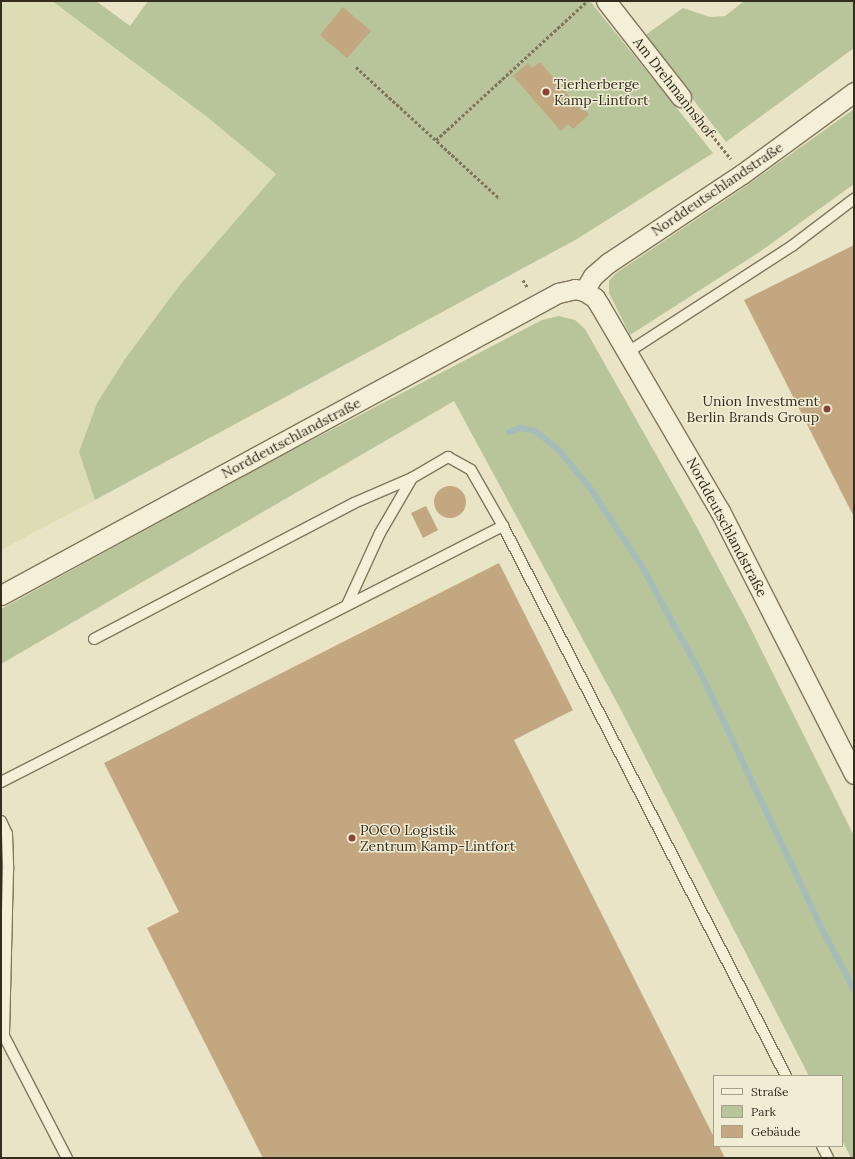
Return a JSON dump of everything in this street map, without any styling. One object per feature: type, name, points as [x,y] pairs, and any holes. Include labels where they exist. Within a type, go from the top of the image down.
[{"type":"street","name":"Am Drehmannshof","points":[[606,1],[681,97]]},
{"type":"street","name":"Norddeutschlandstraße","points":[[584,291],[593,276],[608,263],[742,174],[854,92]]},
{"type":"street","name":"Norddeutschlandstraße","points":[[1,595],[552,296],[567,290],[584,291],[595,298],[720,510],[854,774]]},
{"type":"lane","points":[[628,352],[792,246],[854,199]]},
{"type":"lane","points":[[94,639],[354,503],[412,478],[448,457],[471,470],[504,526],[785,1075]]},
{"type":"lane","points":[[347,605],[380,533],[412,478]]},
{"type":"lane","points":[[1,782],[504,526]]},
{"type":"lane","points":[[1,821],[8,834],[4,1036],[67,1158]]},
{"type":"lane","points":[[1,857],[8,870]]},
{"type":"lane","points":[[822,1147],[828,1158]]},
{"type":"path","points":[[436,140],[587,1]]},
{"type":"path","points":[[356,67],[500,199]]},
{"type":"path","name":"Am Drehmannshof","points":[[681,97],[742,174]]},
{"type":"green space","points":[[1,1],[52,1],[206,116],[276,174],[125,359],[97,403],[79,452],[95,500],[1,550]]},
{"type":"green space","points":[[52,1],[96,1],[130,26],[148,1],[590,1],[713,153],[577,239],[95,500],[79,452],[97,403],[125,359],[179,286],[276,174],[206,116]]},
{"type":"green space","points":[[744,1],[854,1],[854,48],[726,142],[644,36],[683,8],[710,17],[725,16]]},
{"type":"green space","points":[[854,109],[854,184],[761,251],[630,335],[609,293],[609,281],[616,273],[743,188]]},
{"type":"green space","points":[[559,316],[575,320],[585,329],[688,511],[747,621],[854,836],[854,1158],[851,1158],[843,1142],[843,1075],[808,1075],[621,710],[454,401],[1,664],[1,609],[266,464],[542,320]]},
{"type":"building","points":[[343,7],[371,31],[347,58],[320,35]]},
{"type":"building","name":"Tierherberge Kamp-Lintfort","points":[[540,62],[581,110],[583,108],[589,115],[573,129],[568,124],[561,131],[513,76],[528,63],[532,68]]},
{"type":"building","name":"Union Investment Berlin Brands Group","points":[[854,245],[854,517],[744,300]]},
{"type":"building","points":[[447,486],[453,486],[463,493],[466,502],[465,508],[459,515],[453,518],[447,518],[437,511],[434,505],[434,499],[441,489]]},
{"type":"building","points":[[426,506],[438,530],[423,538],[411,513]]},
{"type":"building","name":"POCO Logistik Zentrum Kamp-Lintfort","points":[[499,563],[573,710],[514,740],[713,1135],[713,1147],[720,1147],[725,1158],[263,1158],[147,928],[179,912],[104,763]]},
{"type":"waterway","points":[[509,432],[520,428],[535,431],[558,449],[590,488],[641,565],[701,674],[821,927],[854,990]]},
{"type":"place","name":"Tierherberge Kamp-Lintfort","points":[[546,92]]},
{"type":"place","name":"Union Investment Berlin Brands Group","points":[[827,409]]},
{"type":"place","name":"POCO Logistik Zentrum Kamp-Lintfort","points":[[352,838]]}]
